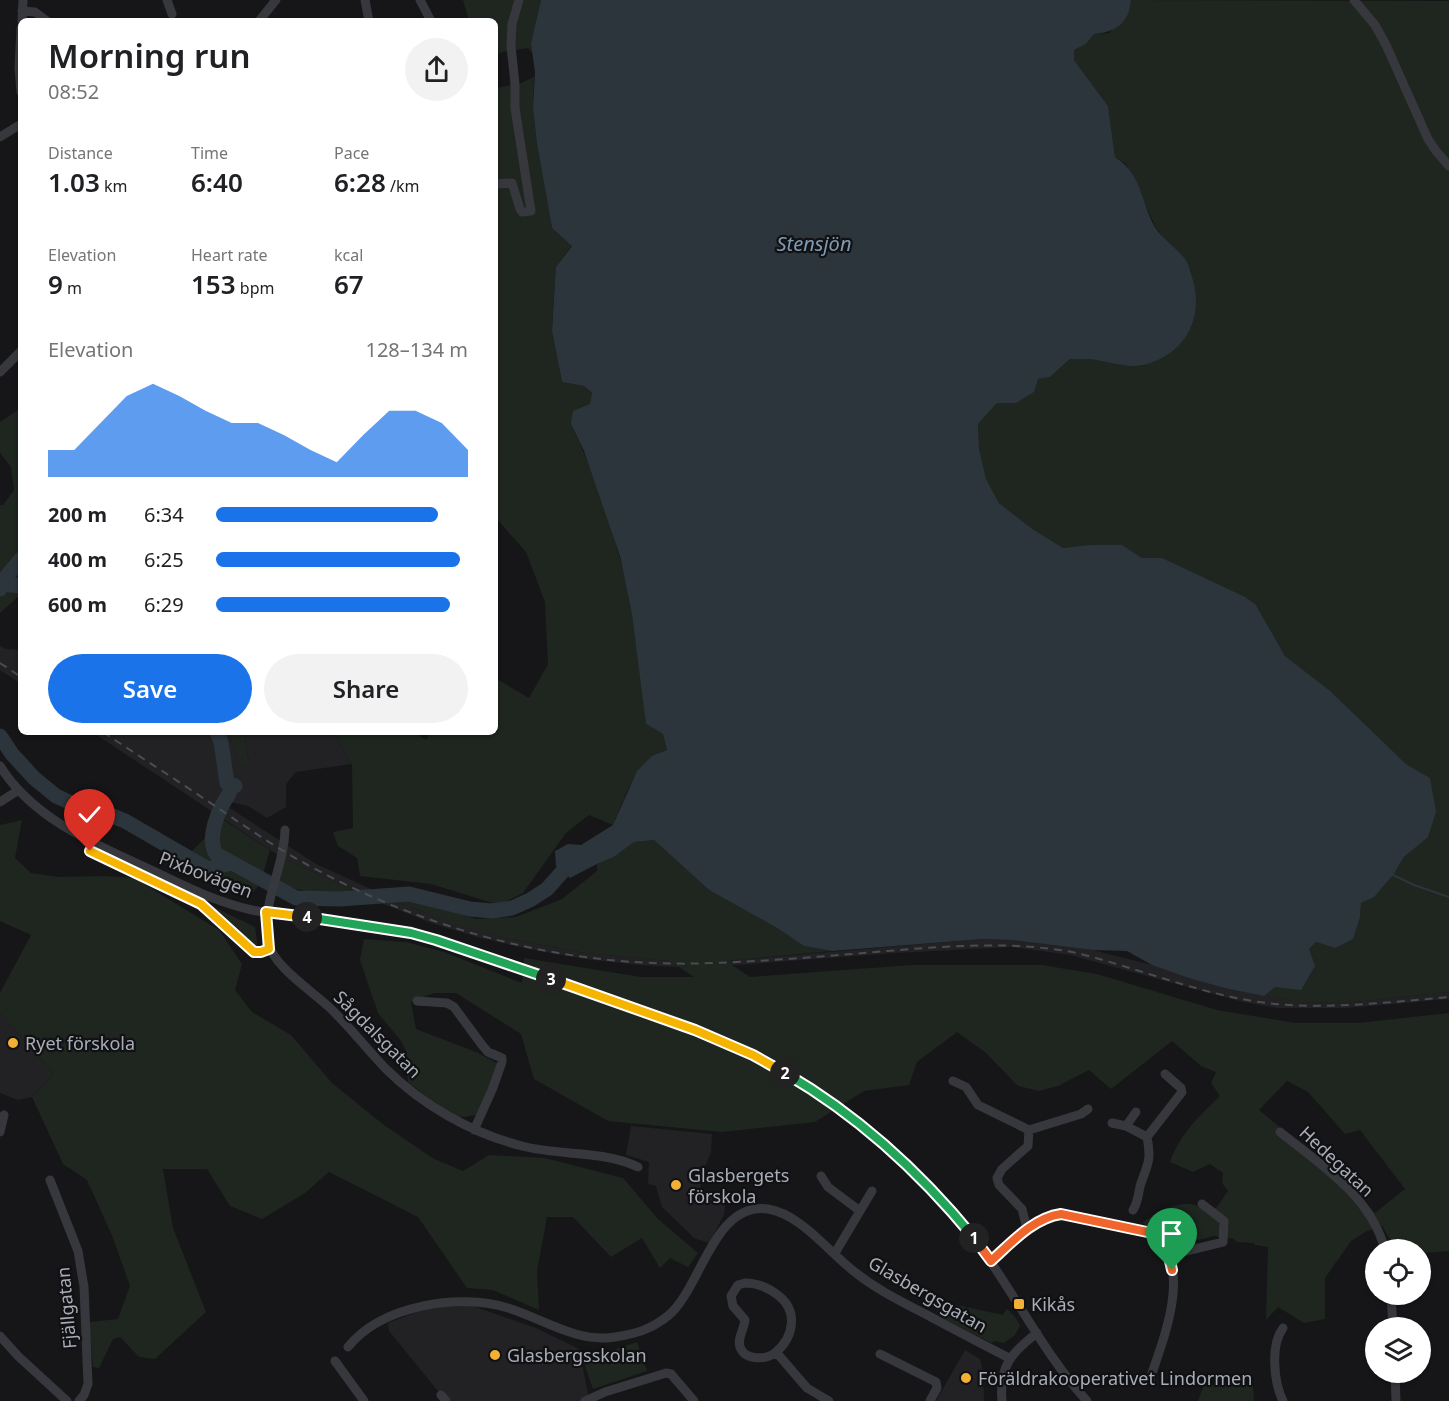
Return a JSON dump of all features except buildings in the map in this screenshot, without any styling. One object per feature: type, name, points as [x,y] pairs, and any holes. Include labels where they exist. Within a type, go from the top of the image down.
[{"type":"street","points":[[23,0],[22,16],[34,12],[43,18]]},
{"type":"street","points":[[167,0],[172,14]]},
{"type":"street","points":[[261,18],[276,0]]},
{"type":"street","points":[[365,0],[368,18]]},
{"type":"street","points":[[420,0],[429,18]]},
{"type":"street","points":[[498,184],[512,183],[518,207],[522,212],[531,211],[515,108],[511,46],[512,24],[519,0]]},
{"type":"street","points":[[1354,0],[1375,25],[1428,139],[1449,166]]},
{"type":"street","points":[[0,137],[18,126]]},
{"type":"street","points":[[0,372],[18,354]]},
{"type":"street","name":"Pixbovägen","points":[[0,766],[17,790],[67,828],[116,854],[214,899],[266,912],[391,929],[436,940],[674,1022],[753,1055],[814,1090],[874,1135],[929,1186],[955,1215],[991,1261],[1037,1333],[1087,1401]]},
{"type":"street","points":[[0,802],[17,790]]},
{"type":"street","points":[[90,851],[201,904],[250,950],[257,953],[269,949],[266,912],[283,850],[285,830]]},
{"type":"street","name":"Sågdalsgatan","points":[[269,949],[281,964],[331,1009],[386,1070],[452,1119],[495,1139],[525,1147],[626,1161],[638,1167]]},
{"type":"street","points":[[417,1001],[450,1004],[482,1046],[488,1052],[502,1058],[492,1090],[474,1130]]},
{"type":"street","points":[[1133,1210],[1137,1204],[1141,1182],[1150,1157],[1147,1137],[1182,1092],[1181,1088],[1165,1074]]},
{"type":"street","points":[[952,1081],[966,1087],[978,1105],[1029,1130],[1075,1116],[1088,1109]]},
{"type":"street","points":[[1126,1126],[1136,1112]]},
{"type":"street","points":[[0,1132],[4,1115]]},
{"type":"street","points":[[1112,1123],[1126,1126],[1147,1137]]},
{"type":"street","points":[[1027,1230],[1022,1209],[999,1185],[997,1178],[1002,1168],[1028,1146],[1029,1130]]},
{"type":"street","name":"Hedegatan","points":[[1280,1132],[1344,1185],[1363,1205],[1380,1239]]},
{"type":"street","points":[[821,1176],[828,1187],[860,1211]]},
{"type":"street","name":"Fjällgatan","points":[[50,1180],[78,1251],[84,1287],[88,1384],[79,1401]]},
{"type":"street","points":[[835,1253],[872,1191]]},
{"type":"street","points":[[1169,1255],[1222,1242],[1224,1221],[1202,1204]]},
{"type":"street","name":"Glasbergsgatan","points":[[348,1347],[372,1326],[395,1315],[441,1302],[465,1302],[506,1307],[584,1338],[606,1339],[645,1331],[670,1314],[679,1304],[718,1236],[728,1223],[741,1213],[759,1208],[789,1216],[835,1253],[849,1268],[880,1291],[1009,1358]]},
{"type":"street","points":[[991,1261],[1027,1230],[1050,1215],[1061,1214],[1152,1233],[1160,1239],[1169,1255],[1173,1293],[1172,1308],[1150,1379]]},
{"type":"street","points":[[745,1282],[755,1283],[775,1293],[789,1309],[793,1320],[792,1325],[788,1336],[776,1352],[767,1357],[751,1357],[740,1348],[745,1320],[731,1301],[733,1290],[738,1285],[745,1282]]},
{"type":"street","points":[[1283,1328],[1279,1334],[1274,1364],[1283,1401]]},
{"type":"street","points":[[1002,1401],[1001,1384],[1009,1358],[1037,1333]]},
{"type":"street","points":[[0,1336],[18,1356],[67,1401]]},
{"type":"street","points":[[776,1352],[807,1388],[829,1401]]},
{"type":"street","points":[[880,1354],[936,1382],[937,1388],[930,1401]]},
{"type":"street","points":[[335,1361],[364,1401]]},
{"type":"street","points":[[585,1401],[666,1372],[671,1374],[694,1401]]},
{"type":"street","points":[[1395,1383],[1396,1401]]},
{"type":"shaded area","points":[[463,0],[541,0],[531,43],[533,54],[528,48],[515,50],[519,84],[534,77],[533,108],[537,144],[552,228],[572,245],[556,267],[552,331],[562,382],[584,386],[592,393],[590,404],[571,424],[598,489],[625,575],[636,639],[646,724],[663,734],[667,750],[655,756],[638,772],[627,791],[613,825],[589,815],[566,833],[523,893],[499,905],[431,884],[360,876],[357,858],[338,846],[333,832],[353,828],[352,764],[335,735],[418,735],[426,740],[429,735],[498,735],[498,680],[529,698],[548,664],[545,602],[526,552],[498,520],[498,88],[512,85],[507,51],[498,53],[498,18],[468,18]]},
{"type":"shaded area","points":[[1131,0],[1449,1],[1449,992],[1345,1003],[1299,1002],[1264,996],[1316,942],[1335,948],[1360,917],[1361,903],[1380,889],[1403,859],[1428,836],[1430,778],[1406,764],[1285,656],[1256,605],[1162,558],[1142,558],[1121,545],[1063,548],[1031,528],[999,503],[986,479],[979,448],[978,424],[997,403],[1038,379],[1050,377],[1070,359],[1089,359],[1142,366],[1187,261],[1167,243],[1155,226],[1126,164],[1115,157],[1108,106],[1074,60],[1074,50],[1086,44],[1094,34],[1109,33],[1131,5]]},
{"type":"shaded area","points":[[18,410],[18,597],[0,613],[0,505],[3,505],[14,490],[11,467],[0,453],[0,422]]},
{"type":"shaded area","points":[[0,646],[18,650],[18,682],[0,670]]},
{"type":"shaded area","points":[[97,735],[230,735],[241,764],[249,763],[244,735],[335,735],[352,764],[296,772],[286,784],[286,807],[267,818],[248,806],[216,799],[316,864],[415,909],[505,938],[585,953],[670,961],[725,961],[983,939],[1012,940],[1093,950],[1152,965],[1224,988],[1299,1002],[1345,1003],[1449,992],[1449,999],[1347,1008],[1278,1008],[1243,1002],[1070,955],[1012,947],[678,967],[585,959],[477,937],[431,923],[284,859]]},
{"type":"shaded area","points":[[230,735],[244,735],[249,764],[240,764]]},
{"type":"shaded area","points":[[216,815],[270,850],[260,884],[252,893],[222,892],[201,876],[192,851],[208,835]]},
{"type":"shaded area","points":[[22,820],[15,858],[31,873],[59,877],[134,878],[219,930],[242,964],[235,990],[252,1012],[291,1035],[332,1083],[384,1125],[434,1159],[463,1171],[489,1155],[545,1158],[623,1178],[658,1219],[698,1253],[688,1267],[670,1258],[660,1268],[642,1238],[611,1257],[573,1217],[547,1217],[537,1271],[539,1310],[493,1290],[467,1288],[418,1217],[329,1172],[305,1193],[262,1219],[230,1206],[207,1169],[163,1169],[173,1228],[206,1312],[155,1359],[139,1357],[120,1337],[113,1339],[99,1368],[93,1367],[89,1322],[118,1319],[130,1286],[113,1238],[87,1180],[63,1164],[32,1097],[54,1074],[0,1013],[0,993],[31,935],[0,921],[0,825]]},
{"type":"shaded area","points":[[654,840],[709,890],[804,946],[832,951],[726,961],[750,977],[912,965],[1042,965],[1097,974],[1217,1010],[1296,1023],[1358,1023],[1449,1013],[1449,1251],[1431,1252],[1431,1239],[1390,1239],[1382,1226],[1367,1231],[1351,1241],[1325,1278],[1325,1319],[1304,1323],[1278,1307],[1266,1320],[1268,1247],[1214,1236],[1174,1246],[1142,1223],[1153,1215],[1181,1204],[1195,1205],[1207,1212],[1217,1207],[1228,1191],[1222,1183],[1223,1173],[1210,1164],[1193,1172],[1170,1162],[1185,1134],[1220,1096],[1211,1083],[1216,1072],[1201,1066],[1172,1041],[1111,1089],[1089,1070],[1058,1086],[1039,1091],[1018,1086],[986,1053],[957,1032],[917,1062],[909,1085],[864,1091],[815,1122],[722,1132],[608,1121],[534,1079],[521,1034],[456,993],[434,993],[411,1002],[416,1029],[476,1052],[497,1063],[493,1080],[476,1115],[451,1116],[408,1082],[406,1051],[401,1041],[378,1013],[360,960],[364,939],[406,942],[444,952],[522,983],[524,958],[641,977],[694,977],[670,961],[585,953],[505,938],[452,923],[390,899],[411,897],[476,919],[516,917],[562,899],[597,871],[597,864],[614,857],[634,842]],"holes":[[[1287,1081],[1308,1092],[1345,1134],[1360,1130],[1405,1189],[1375,1213],[1347,1182],[1259,1110]]]},
{"type":"shaded area","points":[[284,859],[360,893],[318,893],[299,890],[279,883]]},
{"type":"shaded area","points":[[214,907],[255,927],[258,948],[245,942],[213,909]]},
{"type":"shaded area","name":"Ryet förskola","points":[[0,1013],[54,1074],[32,1097],[18,1100],[0,1093]]},
{"type":"shaded area","name":"Glasbergets förskola","points":[[631,1126],[712,1134],[711,1152],[703,1172],[700,1189],[715,1197],[725,1206],[724,1215],[709,1243],[694,1238],[662,1207],[656,1186],[648,1184],[649,1162],[626,1155]]},
{"type":"shaded area","points":[[947,1303],[1003,1315],[1007,1309],[1020,1326],[1015,1335],[1004,1343],[995,1341],[992,1343],[938,1316],[937,1311],[940,1305]]},
{"type":"shaded area","name":"Glasbergsskolan","points":[[473,1306],[536,1328],[579,1349],[589,1399],[586,1401],[446,1401],[389,1331],[388,1323],[417,1312],[439,1307]]},
{"type":"shaded area","points":[[637,1342],[647,1371],[593,1389],[583,1360]]},
{"type":"shaded area","name":"Föräldrakooperativet Lindormen","points":[[965,1350],[980,1359],[983,1371],[984,1401],[936,1401]]},
{"type":"shaded area","points":[[1204,1385],[1253,1385],[1254,1401],[1198,1401]]},
{"type":"water","name":"Stensjön","points":[[541,0],[1131,0],[1124,21],[1114,29],[1094,34],[1086,44],[1074,50],[1074,60],[1108,106],[1115,157],[1124,164],[1136,180],[1155,227],[1187,262],[1195,292],[1196,307],[1193,320],[1188,333],[1170,353],[1143,365],[1130,366],[1088,359],[1070,359],[1050,377],[1038,379],[1034,392],[1016,403],[997,403],[978,424],[979,448],[986,479],[999,503],[1031,528],[1063,548],[1122,545],[1142,558],[1162,558],[1245,597],[1256,605],[1285,656],[1330,691],[1406,764],[1430,778],[1436,812],[1428,837],[1404,857],[1393,875],[1374,897],[1361,903],[1360,917],[1353,939],[1335,948],[1316,942],[1309,949],[1315,966],[1301,990],[1275,987],[1264,996],[1186,977],[1152,965],[1127,951],[1093,950],[1012,940],[983,939],[832,951],[804,946],[709,890],[654,840],[634,842],[614,857],[570,878],[556,866],[555,851],[568,844],[581,845],[613,825],[637,771],[652,756],[667,750],[663,734],[646,724],[632,614],[620,556],[584,451],[571,424],[573,411],[590,404],[592,393],[584,386],[562,382],[552,331],[556,267],[572,246],[552,228],[537,144],[533,108],[535,72],[531,43]]},
{"type":"waterway","points":[[0,589],[6,577],[18,563]]},
{"type":"waterway","points":[[3,584],[18,586]]},
{"type":"waterway","points":[[218,735],[227,783],[235,786]]},
{"type":"waterway","points":[[0,736],[12,754],[34,778],[56,796],[125,821],[208,869],[231,863]]},
{"type":"waterway","points":[[229,794],[221,807],[213,832],[212,840],[216,854],[296,898],[340,899],[409,894],[470,909],[492,911],[512,908],[530,900],[547,889],[563,871],[579,861]]},
{"type":"waterway","points":[[1393,875],[1449,897]]},
{"type":"railway","points":[[0,663],[18,675]]},
{"type":"railway","points":[[108,735],[280,849],[353,888],[451,927],[554,952],[606,960],[712,963],[957,946],[1026,946],[1072,952],[1217,994],[1267,1003],[1312,1006],[1449,997]]},
{"type":"place","name":"Ryet förskola","points":[[13,1043]]},
{"type":"place","name":"Glasbergets förskola","points":[[676,1185]]},
{"type":"place","name":"Kikås","points":[[1019,1304]]},
{"type":"place","name":"Glasbergsskolan","points":[[495,1355]]},
{"type":"place","name":"Föräldrakooperativet Lindormen","points":[[966,1378]]},
{"type":"route","points":[[90,851],[201,904],[250,950],[257,953],[269,949],[266,912],[391,929],[436,940],[558,981],[695,1030],[753,1055],[814,1090],[874,1135],[929,1186],[991,1261],[1038,1221],[1050,1215],[1061,1214],[1152,1233],[1160,1239],[1169,1255],[1172,1270]]}]
